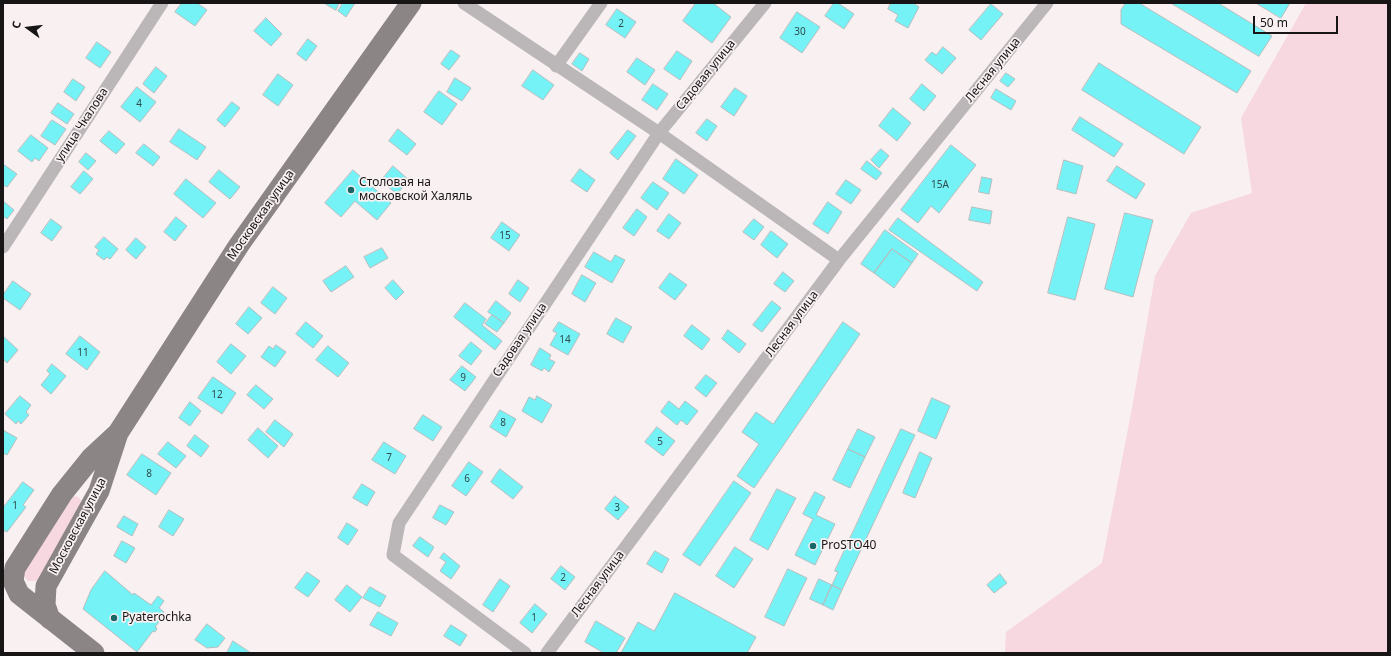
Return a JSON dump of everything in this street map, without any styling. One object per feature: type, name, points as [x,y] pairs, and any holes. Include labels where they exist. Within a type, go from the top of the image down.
[{"type":"main road","name":"Московская улица","points":[[10,579],[62,494],[91,458],[118,433],[239,245],[411,3]]},
{"type":"main road","name":"Московская улица","points":[[50,620],[45,605],[46,586],[91,506],[106,475],[118,433]]},
{"type":"main road","points":[[62,494],[70,490],[80,491],[88,496],[91,506]]},
{"type":"main road","points":[[10,579],[30,596],[46,586]]},
{"type":"main road","points":[[10,579],[50,620],[94,653]]},
{"type":"street","name":"улица Чкалова","points":[[3,247],[162,3]]},
{"type":"street","points":[[464,3],[556,66],[659,133],[839,260]]},
{"type":"street","points":[[556,66],[601,3]]},
{"type":"street","name":"Садовая улица","points":[[525,653],[393,556],[399,523],[659,133],[765,3]]},
{"type":"street","name":"Лесная улица","points":[[547,653],[839,260],[1047,3]]},
{"type":"shaded area","points":[[1306,3],[1388,3],[1388,653],[1005,653],[1006,632],[1102,563],[1132,408],[1155,276],[1191,213],[1252,193],[1241,118]]},
{"type":"shaded area","points":[[73,496],[78,497],[82,501],[38,581],[28,581],[24,576],[24,570]]},
{"type":"building","points":[[182,3],[197,3],[207,10],[195,26],[175,12]]},
{"type":"building","points":[[324,3],[339,3],[336,10]]},
{"type":"building","points":[[343,3],[355,3],[346,17],[338,11]]},
{"type":"building","points":[[696,3],[713,3],[731,17],[712,43],[683,21]]},
{"type":"building","points":[[834,3],[838,3],[854,14],[844,29],[825,16]]},
{"type":"building","points":[[891,3],[913,3],[919,7],[908,28],[895,21],[898,15],[888,9]]},
{"type":"building","points":[[1126,3],[1139,3],[1251,71],[1237,93],[1121,24],[1121,10]]},
{"type":"building","points":[[1171,3],[1218,3],[1272,36],[1259,56]]},
{"type":"building","points":[[1256,3],[1290,3],[1281,18]]},
{"type":"building","points":[[991,4],[1003,14],[981,40],[969,30]]},
{"type":"building","points":[[617,9],[636,22],[625,38],[606,25]]},
{"type":"building","points":[[797,12],[820,27],[802,53],[780,38]]},
{"type":"building","points":[[266,18],[282,34],[271,46],[254,31]]},
{"type":"building","points":[[308,39],[317,46],[306,61],[297,54]]},
{"type":"building","points":[[97,42],[111,52],[100,68],[86,58]]},
{"type":"building","points":[[943,47],[956,58],[942,74],[925,60],[932,52],[936,55]]},
{"type":"building","points":[[451,50],[460,56],[449,70],[441,64]]},
{"type":"building","points":[[677,51],[692,61],[680,80],[664,69]]},
{"type":"building","points":[[580,53],[589,59],[582,71],[572,64]]},
{"type":"building","points":[[637,58],[655,70],[645,85],[627,72]]},
{"type":"building","points":[[1099,63],[1201,127],[1184,154],[1082,90]]},
{"type":"building","points":[[156,67],[167,76],[154,93],[143,84]]},
{"type":"building","points":[[533,70],[554,85],[543,100],[522,86]]},
{"type":"building","points":[[1006,73],[1015,79],[1008,87],[1000,81]]},
{"type":"building","points":[[278,74],[293,85],[278,106],[263,95]]},
{"type":"building","points":[[455,78],[471,88],[462,101],[447,92]]},
{"type":"building","points":[[73,79],[85,87],[76,101],[64,92]]},
{"type":"building","points":[[653,84],[668,94],[657,110],[642,100]]},
{"type":"building","points":[[922,84],[936,96],[924,111],[910,99]]},
{"type":"building","points":[[137,87],[156,102],[140,122],[121,107]]},
{"type":"building","points":[[735,88],[747,96],[734,116],[721,107]]},
{"type":"building","points":[[996,89],[1016,101],[1011,110],[991,98]]},
{"type":"building","points":[[439,91],[457,104],[442,125],[424,112]]},
{"type":"building","points":[[232,102],[240,108],[225,127],[217,120]]},
{"type":"building","points":[[58,103],[74,114],[67,124],[51,113]]},
{"type":"building","points":[[893,108],[911,123],[897,141],[879,126]]},
{"type":"building","points":[[1080,117],[1123,144],[1114,157],[1072,130]]},
{"type":"building","points":[[707,119],[717,126],[707,141],[696,133]]},
{"type":"building","points":[[52,120],[66,129],[55,145],[41,136]]},
{"type":"building","points":[[179,129],[206,147],[197,160],[170,142]]},
{"type":"building","points":[[398,129],[416,144],[407,155],[389,141]]},
{"type":"building","points":[[628,130],[636,136],[618,160],[610,153]]},
{"type":"building","points":[[109,131],[125,144],[116,154],[100,141]]},
{"type":"building","points":[[31,135],[48,148],[39,161],[35,158],[32,162],[18,151]]},
{"type":"building","points":[[144,144],[160,157],[153,166],[136,153]]},
{"type":"building","points":[[951,145],[976,165],[939,213],[931,206],[918,223],[901,210]]},
{"type":"building","points":[[881,149],[889,156],[879,168],[871,160]]},
{"type":"building","points":[[86,153],[96,161],[88,170],[79,162]]},
{"type":"building","points":[[676,159],[698,175],[684,194],[663,179]]},
{"type":"building","points":[[1064,160],[1083,166],[1076,194],[1057,189]]},
{"type":"building","points":[[867,161],[882,173],[876,180],[861,169]]},
{"type":"building","points":[[3,164],[17,174],[7,187],[3,185]]},
{"type":"building","points":[[393,166],[409,180],[397,194],[381,181]]},
{"type":"building","points":[[1117,166],[1145,184],[1136,199],[1107,181]]},
{"type":"building","points":[[580,169],[595,180],[587,192],[571,181]]},
{"type":"building","points":[[219,170],[240,187],[230,199],[209,182]]},
{"type":"building","points":[[353,170],[391,203],[377,220],[355,201],[341,217],[325,203]]},
{"type":"building","points":[[84,171],[93,179],[80,194],[71,187]]},
{"type":"building","points":[[982,177],[992,179],[989,194],[979,192]]},
{"type":"building","points":[[186,179],[216,203],[203,218],[174,194]]},
{"type":"building","points":[[846,180],[861,190],[851,204],[836,194]]},
{"type":"building","points":[[653,182],[669,193],[657,210],[641,198]]},
{"type":"building","points":[[3,201],[14,210],[7,219],[3,216]]},
{"type":"building","points":[[828,202],[842,212],[828,234],[813,224]]},
{"type":"building","points":[[972,207],[992,211],[990,224],[969,220]]},
{"type":"building","points":[[637,209],[647,217],[634,236],[623,228]]},
{"type":"building","points":[[1125,213],[1153,220],[1133,297],[1105,289]]},
{"type":"building","points":[[669,214],[681,223],[669,239],[657,231]]},
{"type":"building","points":[[176,217],[187,226],[175,241],[164,232]]},
{"type":"building","points":[[1068,217],[1095,224],[1075,300],[1048,293]]},
{"type":"building","points":[[898,218],[983,282],[977,291],[889,230]]},
{"type":"building","points":[[51,219],[62,227],[52,241],[41,233]]},
{"type":"building","points":[[754,219],[764,227],[754,240],[743,232]]},
{"type":"building","points":[[502,222],[520,235],[509,251],[491,238]]},
{"type":"building","points":[[885,230],[918,254],[912,263],[892,249],[874,273],[861,264]]},
{"type":"building","points":[[771,231],[788,244],[777,258],[761,245]]},
{"type":"building","points":[[104,237],[118,249],[110,259],[107,257],[104,260],[96,254],[99,250],[95,247]]},
{"type":"building","points":[[136,238],[146,247],[136,259],[126,250]]},
{"type":"building","points":[[382,248],[388,258],[370,268],[364,257]]},
{"type":"building","points":[[892,249],[912,263],[894,288],[874,273]]},
{"type":"building","points":[[594,252],[611,262],[615,255],[625,260],[612,283],[585,267]]},
{"type":"building","points":[[346,266],[354,277],[331,292],[323,281]]},
{"type":"building","points":[[783,272],[794,281],[785,292],[774,284]]},
{"type":"building","points":[[670,273],[687,285],[675,300],[659,288]]},
{"type":"building","points":[[582,275],[596,283],[585,302],[572,294]]},
{"type":"building","points":[[393,280],[404,292],[396,300],[385,288]]},
{"type":"building","points":[[518,280],[529,288],[520,302],[509,294]]},
{"type":"building","points":[[13,281],[31,294],[20,310],[3,298],[3,295]]},
{"type":"building","points":[[273,287],[287,298],[275,314],[261,303]]},
{"type":"building","points":[[496,301],[511,313],[504,323],[488,312]]},
{"type":"building","points":[[772,301],[781,308],[762,332],[753,325]]},
{"type":"building","points":[[465,303],[486,319],[482,325],[502,341],[495,350],[454,317]]},
{"type":"building","points":[[249,307],[262,318],[248,334],[236,324]]},
{"type":"building","points":[[492,315],[504,323],[497,332],[485,324]]},
{"type":"building","points":[[616,318],[632,327],[623,343],[607,334]]},
{"type":"building","points":[[306,322],[323,336],[313,348],[296,334]]},
{"type":"building","points":[[559,322],[580,334],[568,355],[550,345],[557,333],[553,331]]},
{"type":"building","points":[[843,322],[860,334],[754,488],[737,476],[759,444],[742,432],[756,412],[773,424]]},
{"type":"building","points":[[692,325],[710,339],[702,350],[684,336]]},
{"type":"building","points":[[728,330],[746,344],[739,353],[722,339]]},
{"type":"building","points":[[3,336],[18,350],[7,363],[3,359]]},
{"type":"building","points":[[80,336],[100,352],[87,370],[66,354]]},
{"type":"building","points":[[471,342],[482,351],[471,365],[459,356]]},
{"type":"building","points":[[231,344],[246,356],[231,374],[217,362]]},
{"type":"building","points":[[276,345],[286,352],[275,367],[261,357],[269,346],[273,349]]},
{"type":"building","points":[[328,346],[349,363],[338,377],[316,360]]},
{"type":"building","points":[[540,348],[551,355],[549,359],[555,362],[549,372],[544,368],[542,371],[531,365]]},
{"type":"building","points":[[52,364],[66,376],[51,394],[41,385],[50,374],[47,371]]},
{"type":"building","points":[[462,366],[476,377],[465,391],[450,380]]},
{"type":"building","points":[[706,375],[717,383],[706,397],[695,388]]},
{"type":"building","points":[[213,377],[236,393],[222,414],[198,398]]},
{"type":"building","points":[[256,385],[273,399],[264,409],[247,395]]},
{"type":"building","points":[[20,396],[31,405],[26,412],[29,415],[21,424],[18,421],[16,424],[5,414]]},
{"type":"building","points":[[537,396],[552,405],[542,423],[522,411],[529,397],[535,400]]},
{"type":"building","points":[[932,398],[950,406],[936,439],[918,431]]},
{"type":"building","points":[[669,401],[679,409],[685,401],[698,411],[687,425],[681,420],[677,425],[661,412]]},
{"type":"building","points":[[190,402],[201,411],[190,426],[179,418]]},
{"type":"building","points":[[500,410],[516,419],[506,437],[490,427]]},
{"type":"building","points":[[423,415],[442,427],[433,441],[414,429]]},
{"type":"building","points":[[275,420],[293,434],[284,447],[266,432]]},
{"type":"building","points":[[657,427],[675,441],[663,456],[645,442]]},
{"type":"building","points":[[258,428],[278,446],[268,458],[248,440]]},
{"type":"building","points":[[858,429],[875,437],[865,457],[848,449]]},
{"type":"building","points":[[901,429],[915,435],[842,590],[832,585],[838,572],[835,571]]},
{"type":"building","points":[[3,430],[17,438],[7,455],[3,453]]},
{"type":"building","points":[[195,435],[209,446],[201,457],[187,446]]},
{"type":"building","points":[[168,442],[186,456],[176,468],[158,454]]},
{"type":"building","points":[[384,442],[406,456],[395,474],[372,460]]},
{"type":"building","points":[[848,449],[865,457],[850,488],[833,480]]},
{"type":"building","points":[[920,452],[932,458],[915,498],[903,493]]},
{"type":"building","points":[[142,454],[171,473],[156,495],[127,475]]},
{"type":"building","points":[[469,462],[483,472],[466,496],[452,486]]},
{"type":"building","points":[[500,469],[523,487],[513,499],[491,482]]},
{"type":"building","points":[[734,481],[751,493],[700,566],[683,555]]},
{"type":"building","points":[[23,482],[34,490],[23,505],[26,507],[7,532],[3,530],[3,508]]},
{"type":"building","points":[[362,484],[375,492],[367,506],[353,498]]},
{"type":"building","points":[[777,489],[796,498],[768,550],[750,540]]},
{"type":"building","points":[[815,492],[825,497],[816,515],[835,524],[815,565],[795,555],[813,519],[803,514]]},
{"type":"building","points":[[615,496],[629,507],[618,520],[605,509]]},
{"type":"building","points":[[440,505],[454,512],[446,525],[433,518]]},
{"type":"building","points":[[169,510],[184,519],[173,536],[159,527]]},
{"type":"building","points":[[124,516],[138,524],[132,536],[117,527]]},
{"type":"building","points":[[347,523],[358,530],[348,545],[338,538]]},
{"type":"building","points":[[420,537],[434,547],[428,557],[413,546]]},
{"type":"building","points":[[122,541],[135,548],[126,563],[114,556]]},
{"type":"building","points":[[735,547],[753,559],[734,588],[716,576]]},
{"type":"building","points":[[655,551],[669,559],[662,573],[647,564]]},
{"type":"building","points":[[444,553],[460,566],[451,579],[440,571],[446,562],[440,558]]},
{"type":"building","points":[[561,566],[575,577],[565,590],[551,579]]},
{"type":"building","points":[[788,569],[807,578],[784,626],[765,617]]},
{"type":"building","points":[[105,571],[133,595],[134,593],[151,605],[158,596],[164,601],[159,608],[164,612],[164,615],[155,627],[157,628],[155,632],[153,631],[137,652],[83,609],[91,590]]},
{"type":"building","points":[[307,572],[320,581],[308,597],[295,588]]},
{"type":"building","points":[[1000,574],[1007,583],[994,593],[987,585]]},
{"type":"building","points":[[500,579],[510,586],[493,612],[483,605]]},
{"type":"building","points":[[819,579],[832,585],[823,605],[810,599]]},
{"type":"building","points":[[347,585],[362,597],[350,612],[335,600]]},
{"type":"building","points":[[832,585],[842,590],[833,610],[823,605]]},
{"type":"building","points":[[370,587],[386,596],[380,607],[363,598]]},
{"type":"building","points":[[675,593],[756,637],[747,653],[621,653],[638,622],[654,631]]},
{"type":"building","points":[[535,604],[547,614],[532,633],[520,623]]},
{"type":"building","points":[[378,612],[398,623],[391,636],[370,625]]},
{"type":"building","points":[[596,621],[625,638],[616,653],[604,653],[585,642]]},
{"type":"building","points":[[207,624],[225,638],[218,647],[207,648],[195,640]]},
{"type":"building","points":[[451,625],[467,635],[460,646],[444,636]]},
{"type":"building","points":[[233,641],[251,653],[227,653]]},
{"type":"place","name":"Столовая на московской Халяль","points":[[351,190]]},
{"type":"place","name":"ProSTO40","points":[[813,546]]},
{"type":"place","name":"Pyaterochka","points":[[114,618]]}]
